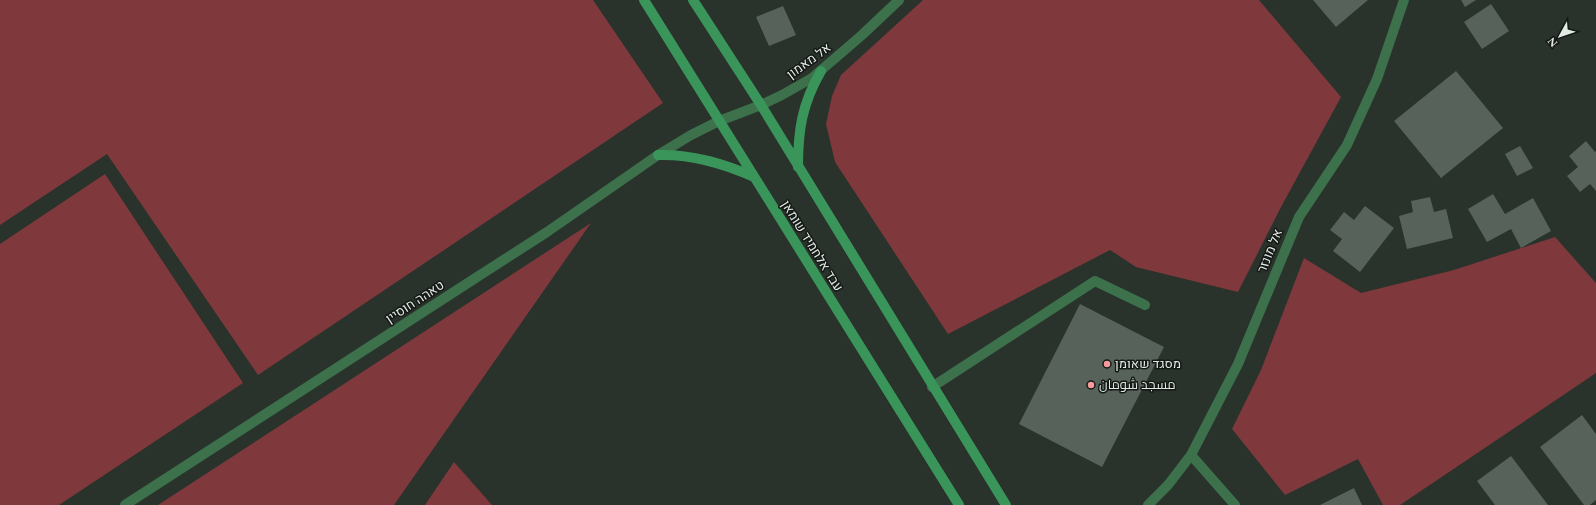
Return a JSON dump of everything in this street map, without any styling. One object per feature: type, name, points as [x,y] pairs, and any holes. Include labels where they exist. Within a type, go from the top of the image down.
[{"type":"main road","name":"עבד אלחמיד שומאן","points":[[644,0],[957,504]]},
{"type":"main road","points":[[693,0],[761,105],[932,387],[1006,505]]},
{"type":"main road","points":[[798,167],[800,128],[803,113],[808,97],[821,71]]},
{"type":"main road","points":[[658,155],[674,154],[697,158],[731,166],[754,177]]},
{"type":"street","name":"אל מאמון","points":[[719,121],[761,105],[803,84],[821,71],[899,0]]},
{"type":"street","name":"אל מונזר","points":[[1148,505],[1168,485],[1191,455],[1238,364],[1299,217],[1350,138],[1377,79],[1404,0]]},
{"type":"street","name":"טאהה חוסיין","points":[[125,505],[474,280],[547,232],[658,155],[691,135],[719,121]]},
{"type":"street","points":[[932,387],[1095,281],[1145,305]]},
{"type":"street","points":[[1191,455],[1235,505]]},
{"type":"shaded area","points":[[0,0],[593,0],[663,103],[258,375],[107,154],[0,225]]},
{"type":"shaded area","points":[[923,0],[1259,0],[1341,97],[1281,207],[1238,292],[1136,267],[1110,250],[948,334],[835,162],[826,124],[832,96],[841,75]]},
{"type":"shaded area","points":[[105,174],[243,383],[59,505],[0,505],[0,244]]},
{"type":"shaded area","points":[[591,223],[394,505],[158,505]]},
{"type":"shaded area","points":[[1555,237],[1596,283],[1596,373],[1400,505],[1383,505],[1358,459],[1285,495],[1232,429],[1261,370],[1304,258],[1361,293],[1454,270]]},
{"type":"shaded area","points":[[454,462],[492,505],[425,505]]},
{"type":"building","points":[[1313,0],[1368,0],[1336,27]]},
{"type":"building","points":[[1461,0],[1476,0],[1465,7]]},
{"type":"building","points":[[1491,4],[1509,31],[1482,49],[1464,22]]},
{"type":"building","points":[[783,6],[796,35],[769,46],[756,17]]},
{"type":"building","points":[[1456,71],[1503,128],[1441,178],[1394,121]]},
{"type":"building","points":[[1586,141],[1595,152],[1596,151],[1596,191],[1590,184],[1580,192],[1567,176],[1578,167],[1569,156]]},
{"type":"building","points":[[1520,146],[1533,168],[1517,176],[1505,154]]},
{"type":"building","points":[[1493,194],[1505,214],[1533,198],[1551,231],[1521,248],[1511,229],[1487,242],[1468,209]]},
{"type":"building","points":[[1430,197],[1434,212],[1446,209],[1453,238],[1407,249],[1399,216],[1413,212],[1411,201]]},
{"type":"building","points":[[1365,206],[1394,228],[1360,272],[1333,251],[1342,239],[1330,230],[1344,212],[1354,220]]},
{"type":"building","name":"مسجد شومان","points":[[1080,304],[1164,347],[1102,467],[1019,424]]},
{"type":"building","points":[[1582,415],[1596,434],[1596,500],[1590,505],[1584,505],[1540,447]]},
{"type":"building","points":[[1511,456],[1548,505],[1495,505],[1477,481]]},
{"type":"building","points":[[1354,488],[1362,505],[1320,505]]},
{"type":"place","name":"מסגד שאומן","points":[[1107,364]]},
{"type":"place","name":"مسجد شومان","points":[[1091,385]]}]
